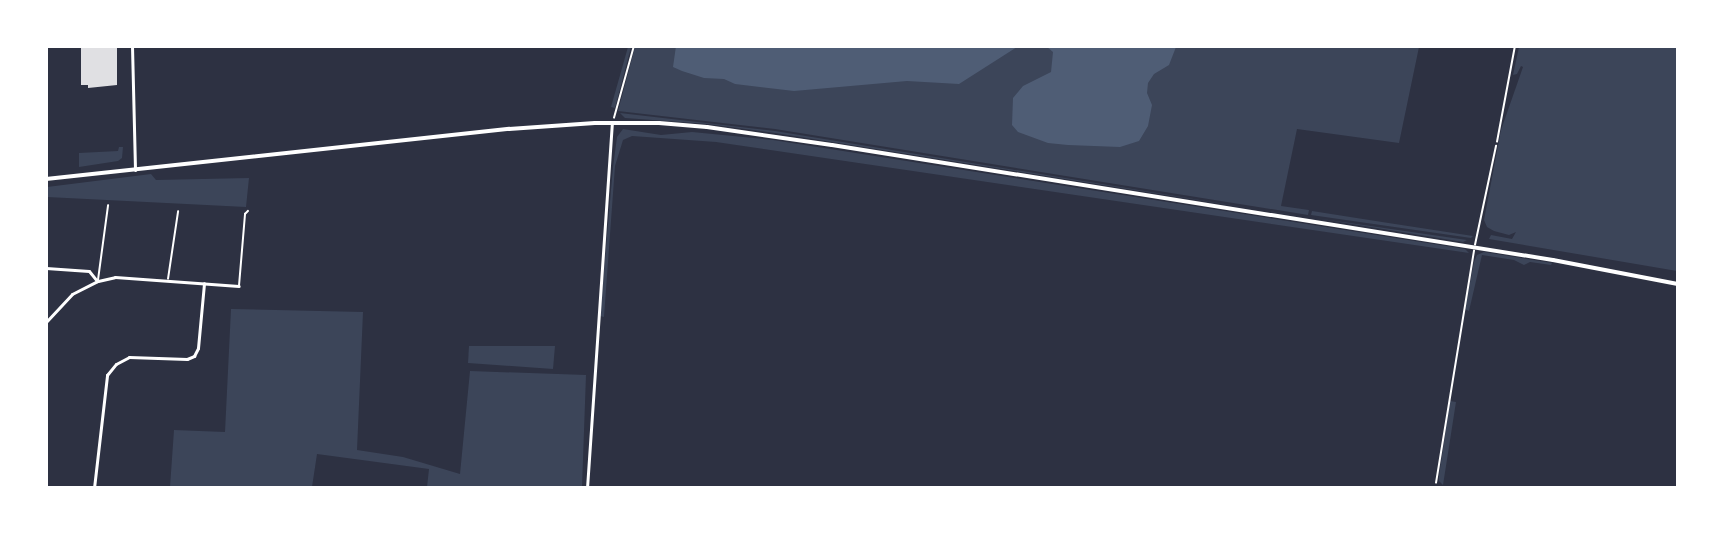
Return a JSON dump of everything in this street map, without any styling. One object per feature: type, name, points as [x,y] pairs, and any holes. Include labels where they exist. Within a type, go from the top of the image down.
[{"type":"main road","points":[[46,179],[478,132],[612,123],[658,123],[744,132],[1474,247],[1575,263],[1677,284]]},
{"type":"street","points":[[132,46],[135,170]]},
{"type":"street","points":[[587,488],[612,123]]},
{"type":"street","points":[[46,268],[89,271],[98,281]]},
{"type":"street","points":[[46,322],[72,294],[98,281],[115,276],[239,286]]},
{"type":"street","points":[[94,488],[107,375],[116,364],[129,357],[187,359],[194,356],[198,348],[204,283]]},
{"type":"lane","points":[[1474,247],[1496,146]]},
{"type":"lane","points":[[98,281],[108,206]]},
{"type":"lane","points":[[239,286],[245,214],[248,211]]},
{"type":"lane","points":[[168,280],[178,212]]},
{"type":"path","points":[[612,123],[634,46]]},
{"type":"path","points":[[1496,146],[1515,46]]},
{"type":"path","points":[[1436,483],[1474,247]]},
{"type":"shaded area","points":[[676,46],[1017,47],[959,84],[907,81],[794,91],[735,84],[724,79],[704,78],[682,71],[673,67]]},
{"type":"shaded area","points":[[628,47],[631,47],[615,108],[611,107]]},
{"type":"shaded area","points":[[635,47],[1419,47],[1399,143],[1297,129],[1281,206],[1309,210],[1308,215],[775,129],[618,111]]},
{"type":"shaded area","points":[[1047,47],[1176,47],[1169,65],[1154,74],[1148,83],[1147,93],[1152,105],[1148,126],[1139,141],[1120,147],[1068,145],[1048,143],[1018,132],[1012,125],[1013,98],[1023,86],[1051,72],[1053,52]]},
{"type":"shaded area","points":[[1519,47],[1677,47],[1677,271],[1489,239],[1491,235],[1512,239],[1516,232],[1509,235],[1494,231],[1487,227],[1484,220],[1501,130],[1523,67],[1521,66],[1517,74],[1513,75]]},
{"type":"shaded area","points":[[620,113],[775,131],[1305,217],[775,133],[708,124],[625,118]]},
{"type":"shaded area","points":[[623,129],[661,135],[692,132],[773,140],[1465,249],[1469,253],[716,142],[632,136],[623,140],[615,166],[604,317],[600,316],[613,167],[617,137]]},
{"type":"shaded area","points":[[119,147],[123,147],[122,158],[118,161],[79,167],[79,153],[118,151]]},
{"type":"shaded area","points":[[151,174],[156,180],[249,178],[246,207],[47,197],[47,187]]},
{"type":"shaded area","points":[[1312,211],[1473,236],[1471,238],[1311,215]]},
{"type":"shaded area","points":[[1315,218],[1467,240],[1463,242]]},
{"type":"shaded area","points":[[1484,252],[1552,263],[1551,265],[1530,262],[1524,265],[1514,260],[1482,255],[1469,311],[1465,309],[1474,262],[1477,255]]},
{"type":"shaded area","points":[[231,309],[363,312],[357,450],[403,457],[460,474],[470,371],[586,375],[582,487],[427,487],[429,469],[317,454],[312,487],[170,487],[174,430],[225,432]]},
{"type":"shaded area","points":[[469,346],[555,346],[553,369],[468,363]]},
{"type":"shaded area","points":[[1450,401],[1456,402],[1443,485],[1439,481],[1439,476]]},
{"type":"building","points":[[81,46],[117,46],[117,85],[88,88],[88,85],[81,85]]}]
